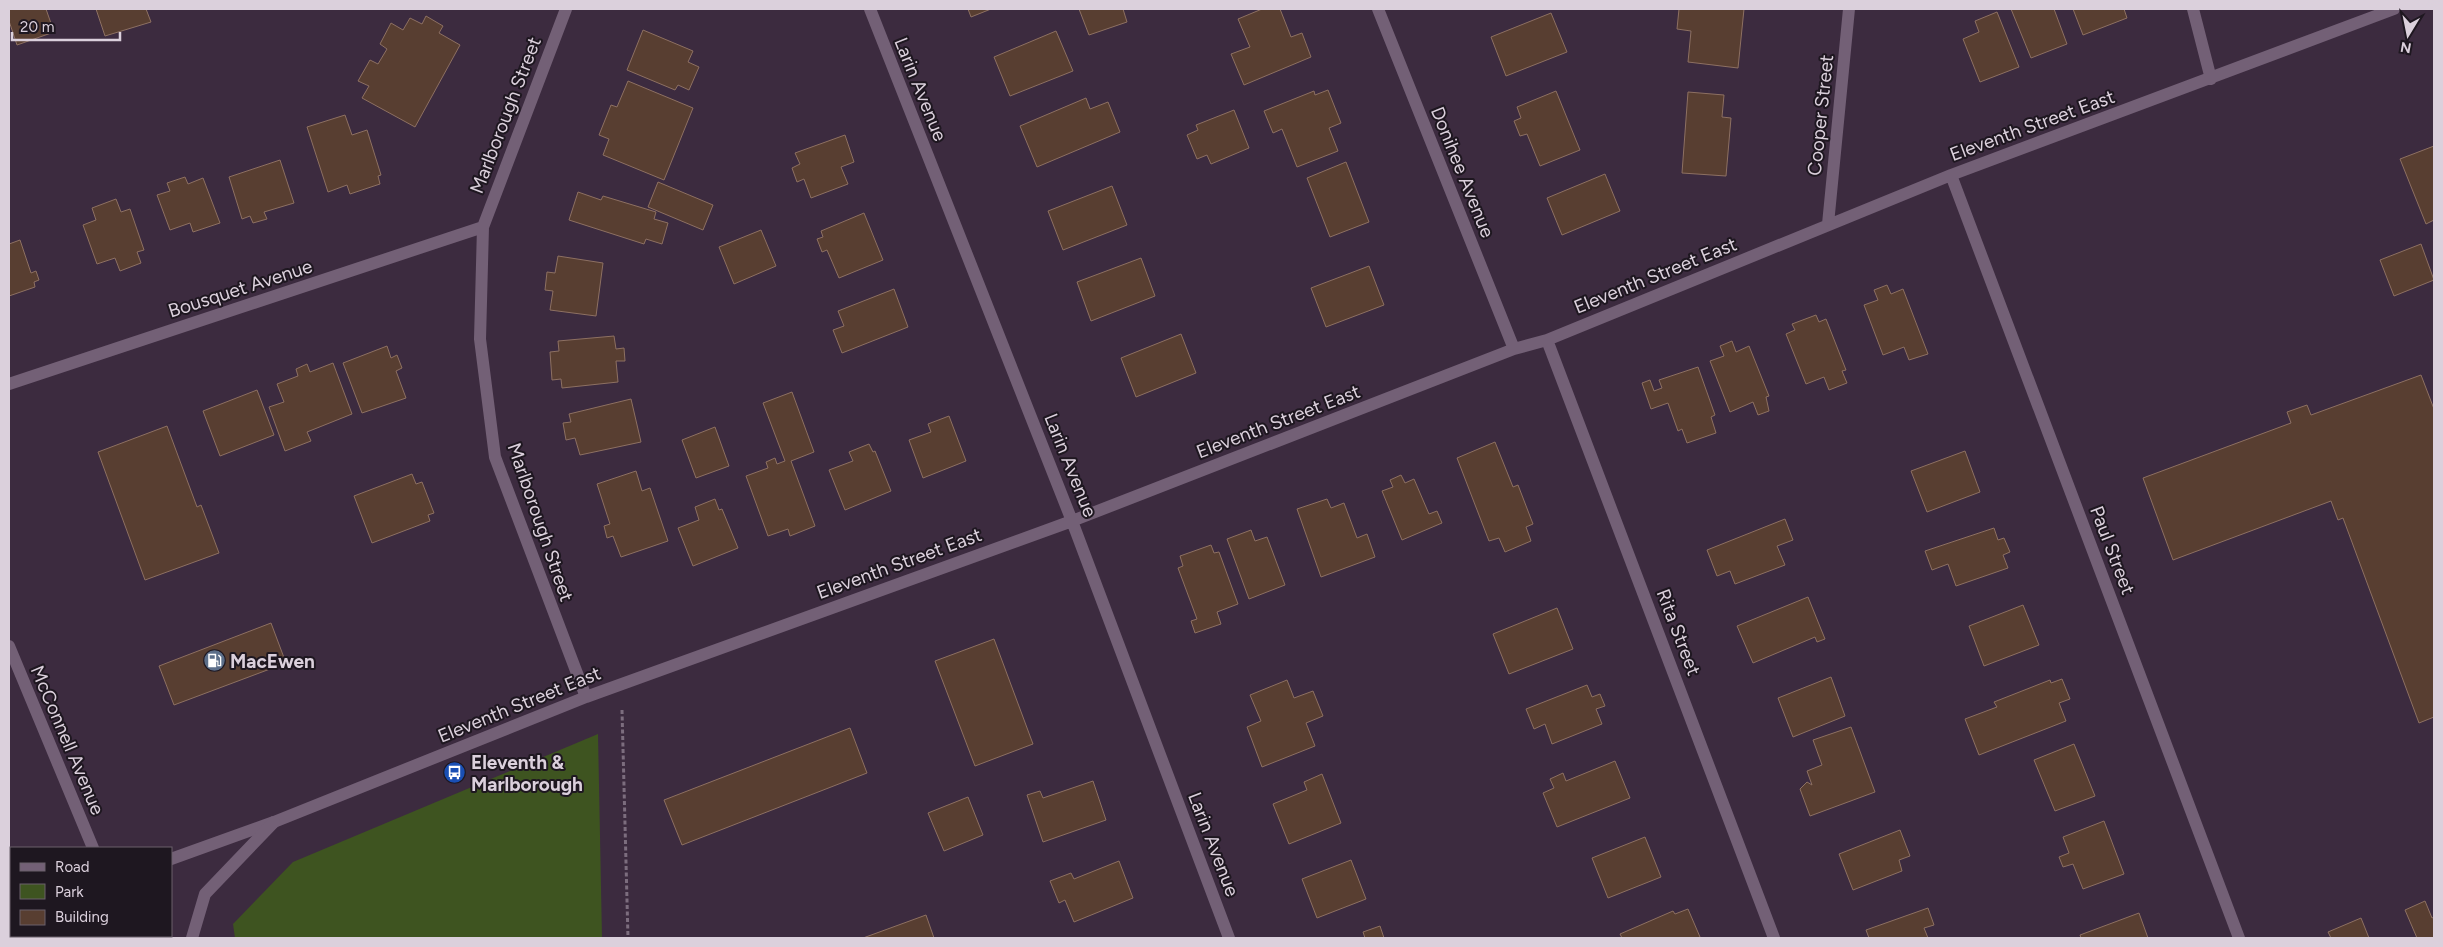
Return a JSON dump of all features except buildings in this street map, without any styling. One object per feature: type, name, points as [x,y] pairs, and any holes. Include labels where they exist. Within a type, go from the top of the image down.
[{"type":"street","name":"Marlborough Street","points":[[566,9],[483,227],[480,338],[495,457],[586,697]]},
{"type":"street","name":"Larin Avenue","points":[[870,9],[1072,520],[1230,938]]},
{"type":"street","name":"Donihee Avenue","points":[[1378,9],[1514,349]]},
{"type":"street","name":"Cooper Street","points":[[1828,224],[1850,9]]},
{"type":"street","points":[[2193,9],[2211,79]]},
{"type":"street","name":"Eleventh Street East","points":[[172,859],[274,822],[586,697],[1072,520],[1514,349],[1548,340],[1951,175],[2394,9]]},
{"type":"street","name":"Paul Street","points":[[1951,175],[2239,938]]},
{"type":"street","name":"Bousquet Avenue","points":[[9,384],[483,227]]},
{"type":"street","name":"Rita Street","points":[[1548,340],[1774,938]]},
{"type":"street","name":"McConnell Avenue","points":[[9,646],[93,847]]},
{"type":"street","points":[[192,938],[205,894],[274,822]]},
{"type":"path","points":[[621,684],[628,938]]},
{"type":"green space","points":[[598,734],[602,938],[235,938],[233,924],[293,862]]},
{"type":"place","name":"MacEwen","points":[[214,661]]},
{"type":"place","name":"Eleventh & Marlborough","points":[[455,773]]}]
